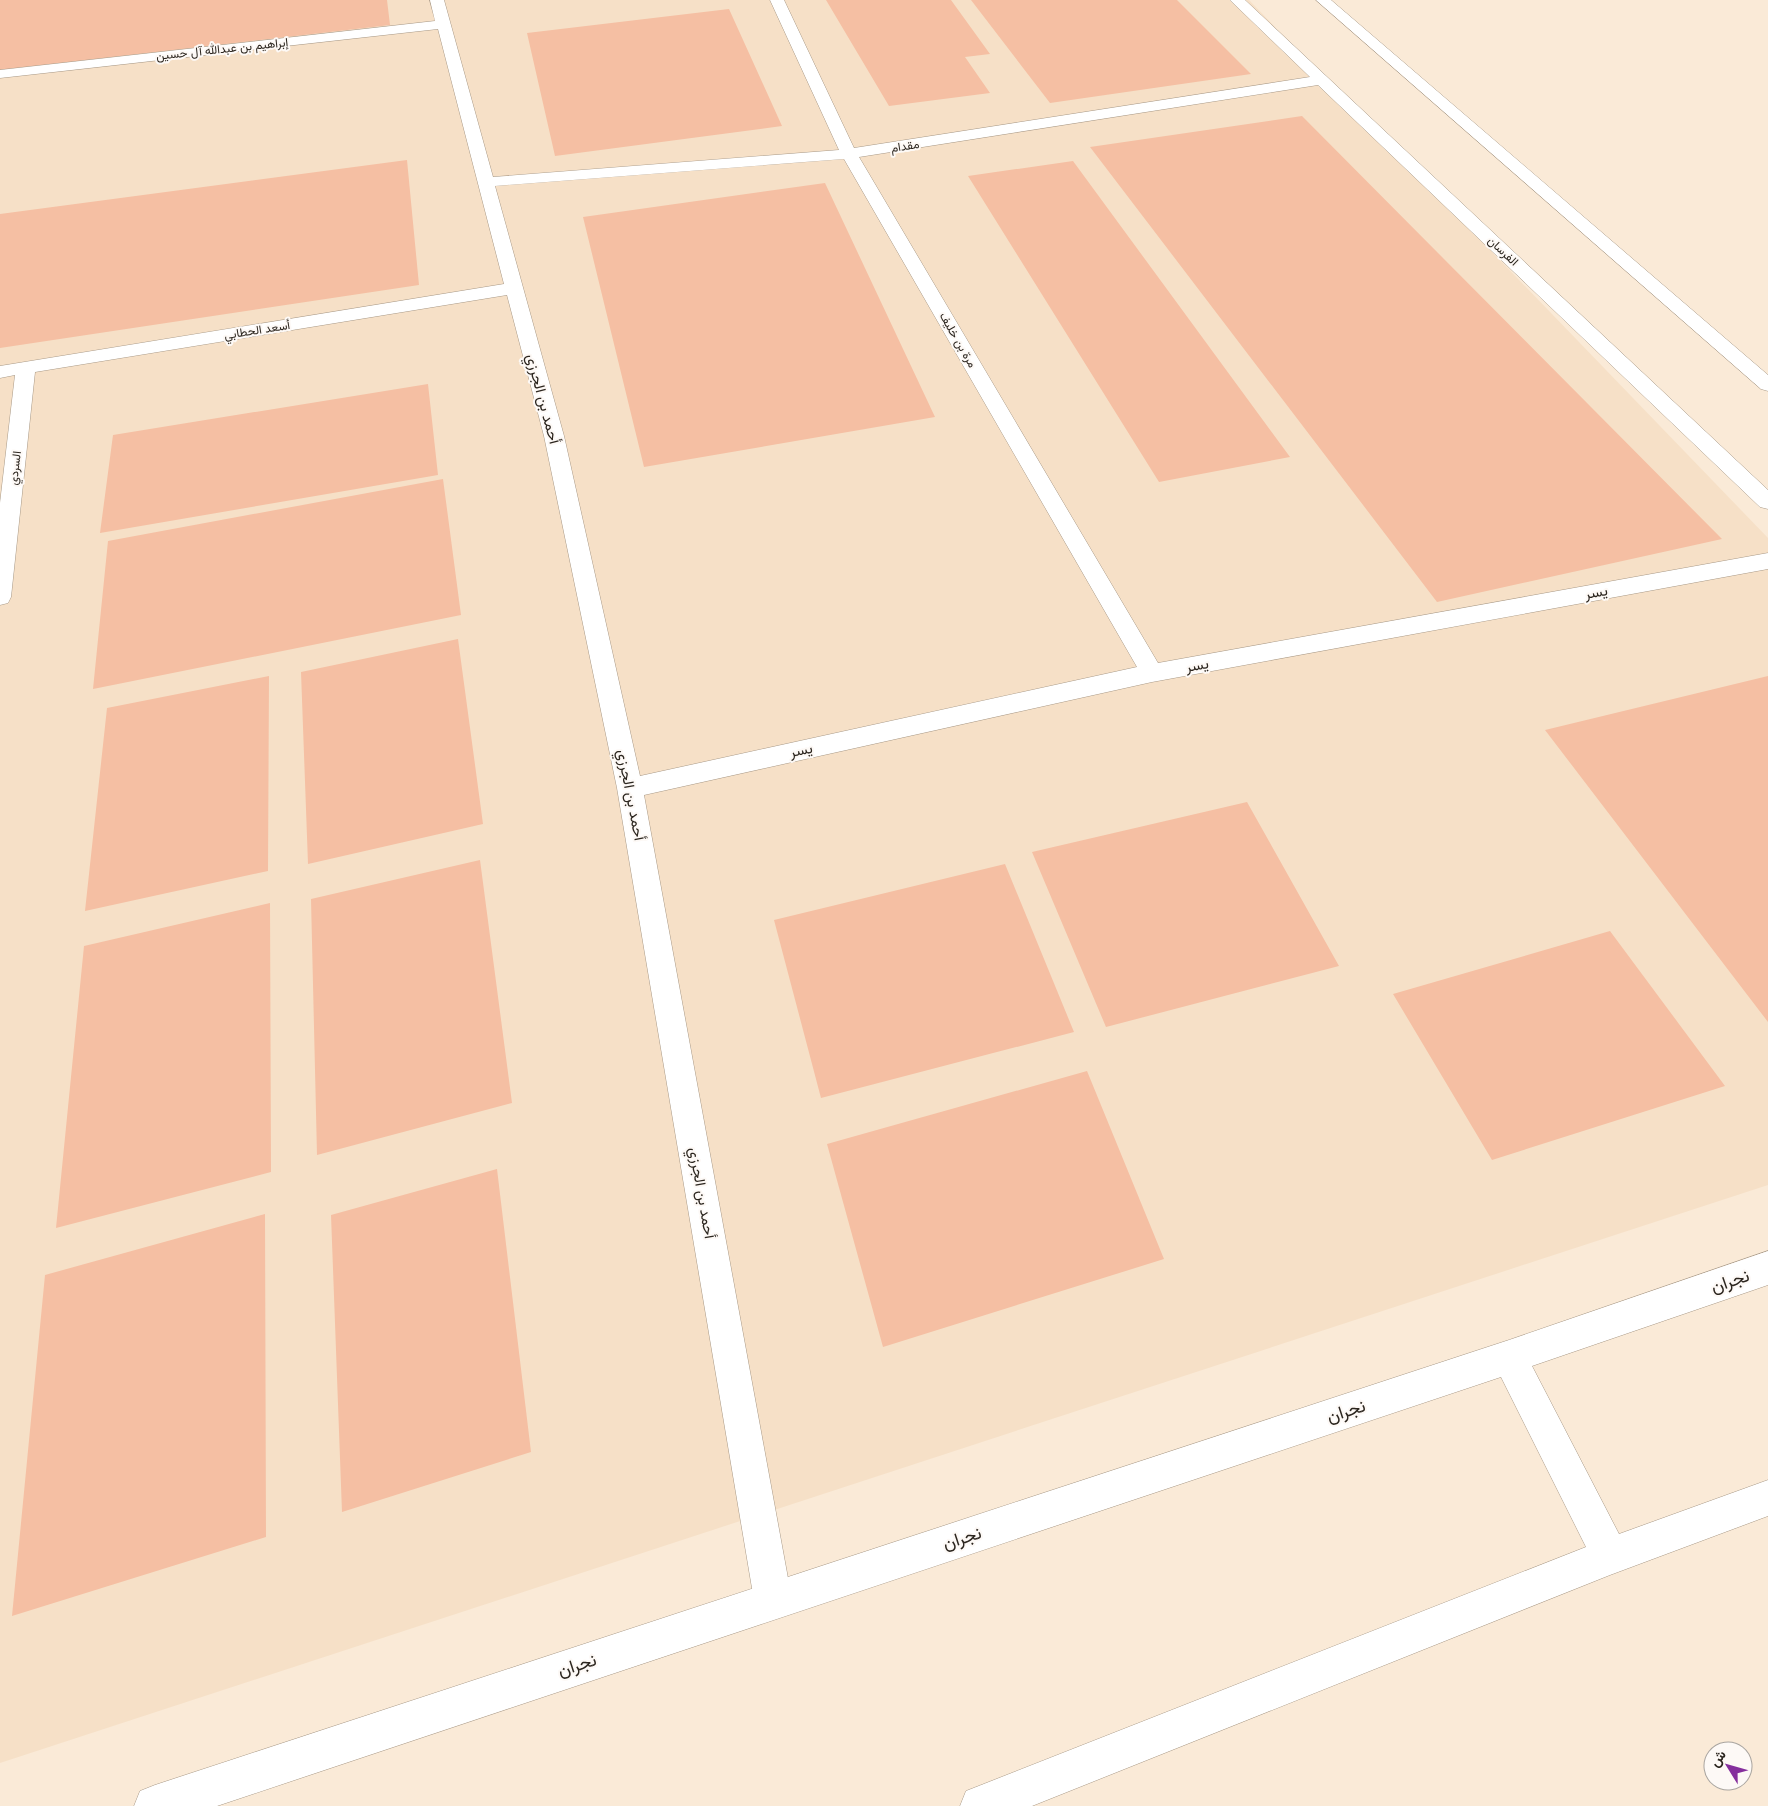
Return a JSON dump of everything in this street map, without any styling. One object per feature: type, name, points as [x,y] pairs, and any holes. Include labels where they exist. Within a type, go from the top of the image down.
[{"type":"street","name":"مرة بن خليف","points":[[777,0],[849,154],[1152,673]]},
{"type":"street","name":"الفرسان","points":[[1237,0],[1768,502]]},
{"type":"street","points":[[1323,0],[1768,385]]},
{"type":"street","name":"إبراهيم بن عبدالله آل حسين","points":[[0,74],[440,12]]},
{"type":"street","name":"أحمد بن الجرزي","points":[[440,12],[554,436],[630,788],[773,1600]]},
{"type":"street","name":"مقدام","points":[[486,182],[849,154],[1322,80]]},
{"type":"street","name":"أسعد الحطابي","points":[[0,372],[514,288]]},
{"type":"street","name":"السردي","points":[[0,597],[26,368]]},
{"type":"street","name":"يسر","points":[[630,788],[1152,673],[1768,561]]},
{"type":"street","name":"نجران","points":[[155,1806],[1509,1357],[1768,1268]]},
{"type":"street","points":[[1509,1357],[1610,1556]]},
{"type":"street","points":[[981,1806],[1610,1556],[1768,1498]]},
{"type":"shaded area","points":[[0,0],[1249,0],[1768,538],[1768,1185],[0,1763]]},
{"type":"building","points":[[0,0],[387,0],[390,25],[0,70]]},
{"type":"building","points":[[826,0],[951,0],[990,54],[965,57],[990,93],[889,106]]},
{"type":"building","points":[[971,0],[1177,0],[1251,74],[1050,103]]},
{"type":"building","points":[[729,9],[782,126],[555,156],[527,33]]},
{"type":"building","points":[[1302,116],[1722,539],[1437,602],[1090,147]]},
{"type":"building","points":[[407,160],[419,285],[0,348],[0,214]]},
{"type":"building","points":[[1073,161],[1290,457],[1159,482],[968,176]]},
{"type":"building","points":[[825,183],[935,417],[644,467],[583,217]]},
{"type":"building","points":[[428,384],[438,475],[100,533],[113,435]]},
{"type":"building","points":[[443,479],[461,615],[93,689],[108,541]]},
{"type":"building","points":[[458,639],[483,824],[308,864],[301,672]]},
{"type":"building","points":[[269,676],[268,871],[85,911],[107,708]]},
{"type":"building","points":[[1768,676],[1768,1022],[1545,730]]},
{"type":"building","points":[[1247,802],[1339,966],[1106,1027],[1032,852]]},
{"type":"building","points":[[480,860],[512,1103],[317,1155],[311,899]]},
{"type":"building","points":[[1005,864],[1074,1032],[821,1098],[774,920]]},
{"type":"building","points":[[270,903],[271,1172],[56,1228],[84,946]]},
{"type":"building","points":[[1610,931],[1725,1086],[1492,1160],[1393,994]]},
{"type":"building","points":[[1087,1071],[1164,1259],[883,1347],[827,1144]]},
{"type":"building","points":[[497,1169],[531,1452],[342,1512],[331,1215]]},
{"type":"building","points":[[265,1214],[266,1537],[12,1616],[45,1275]]}]
